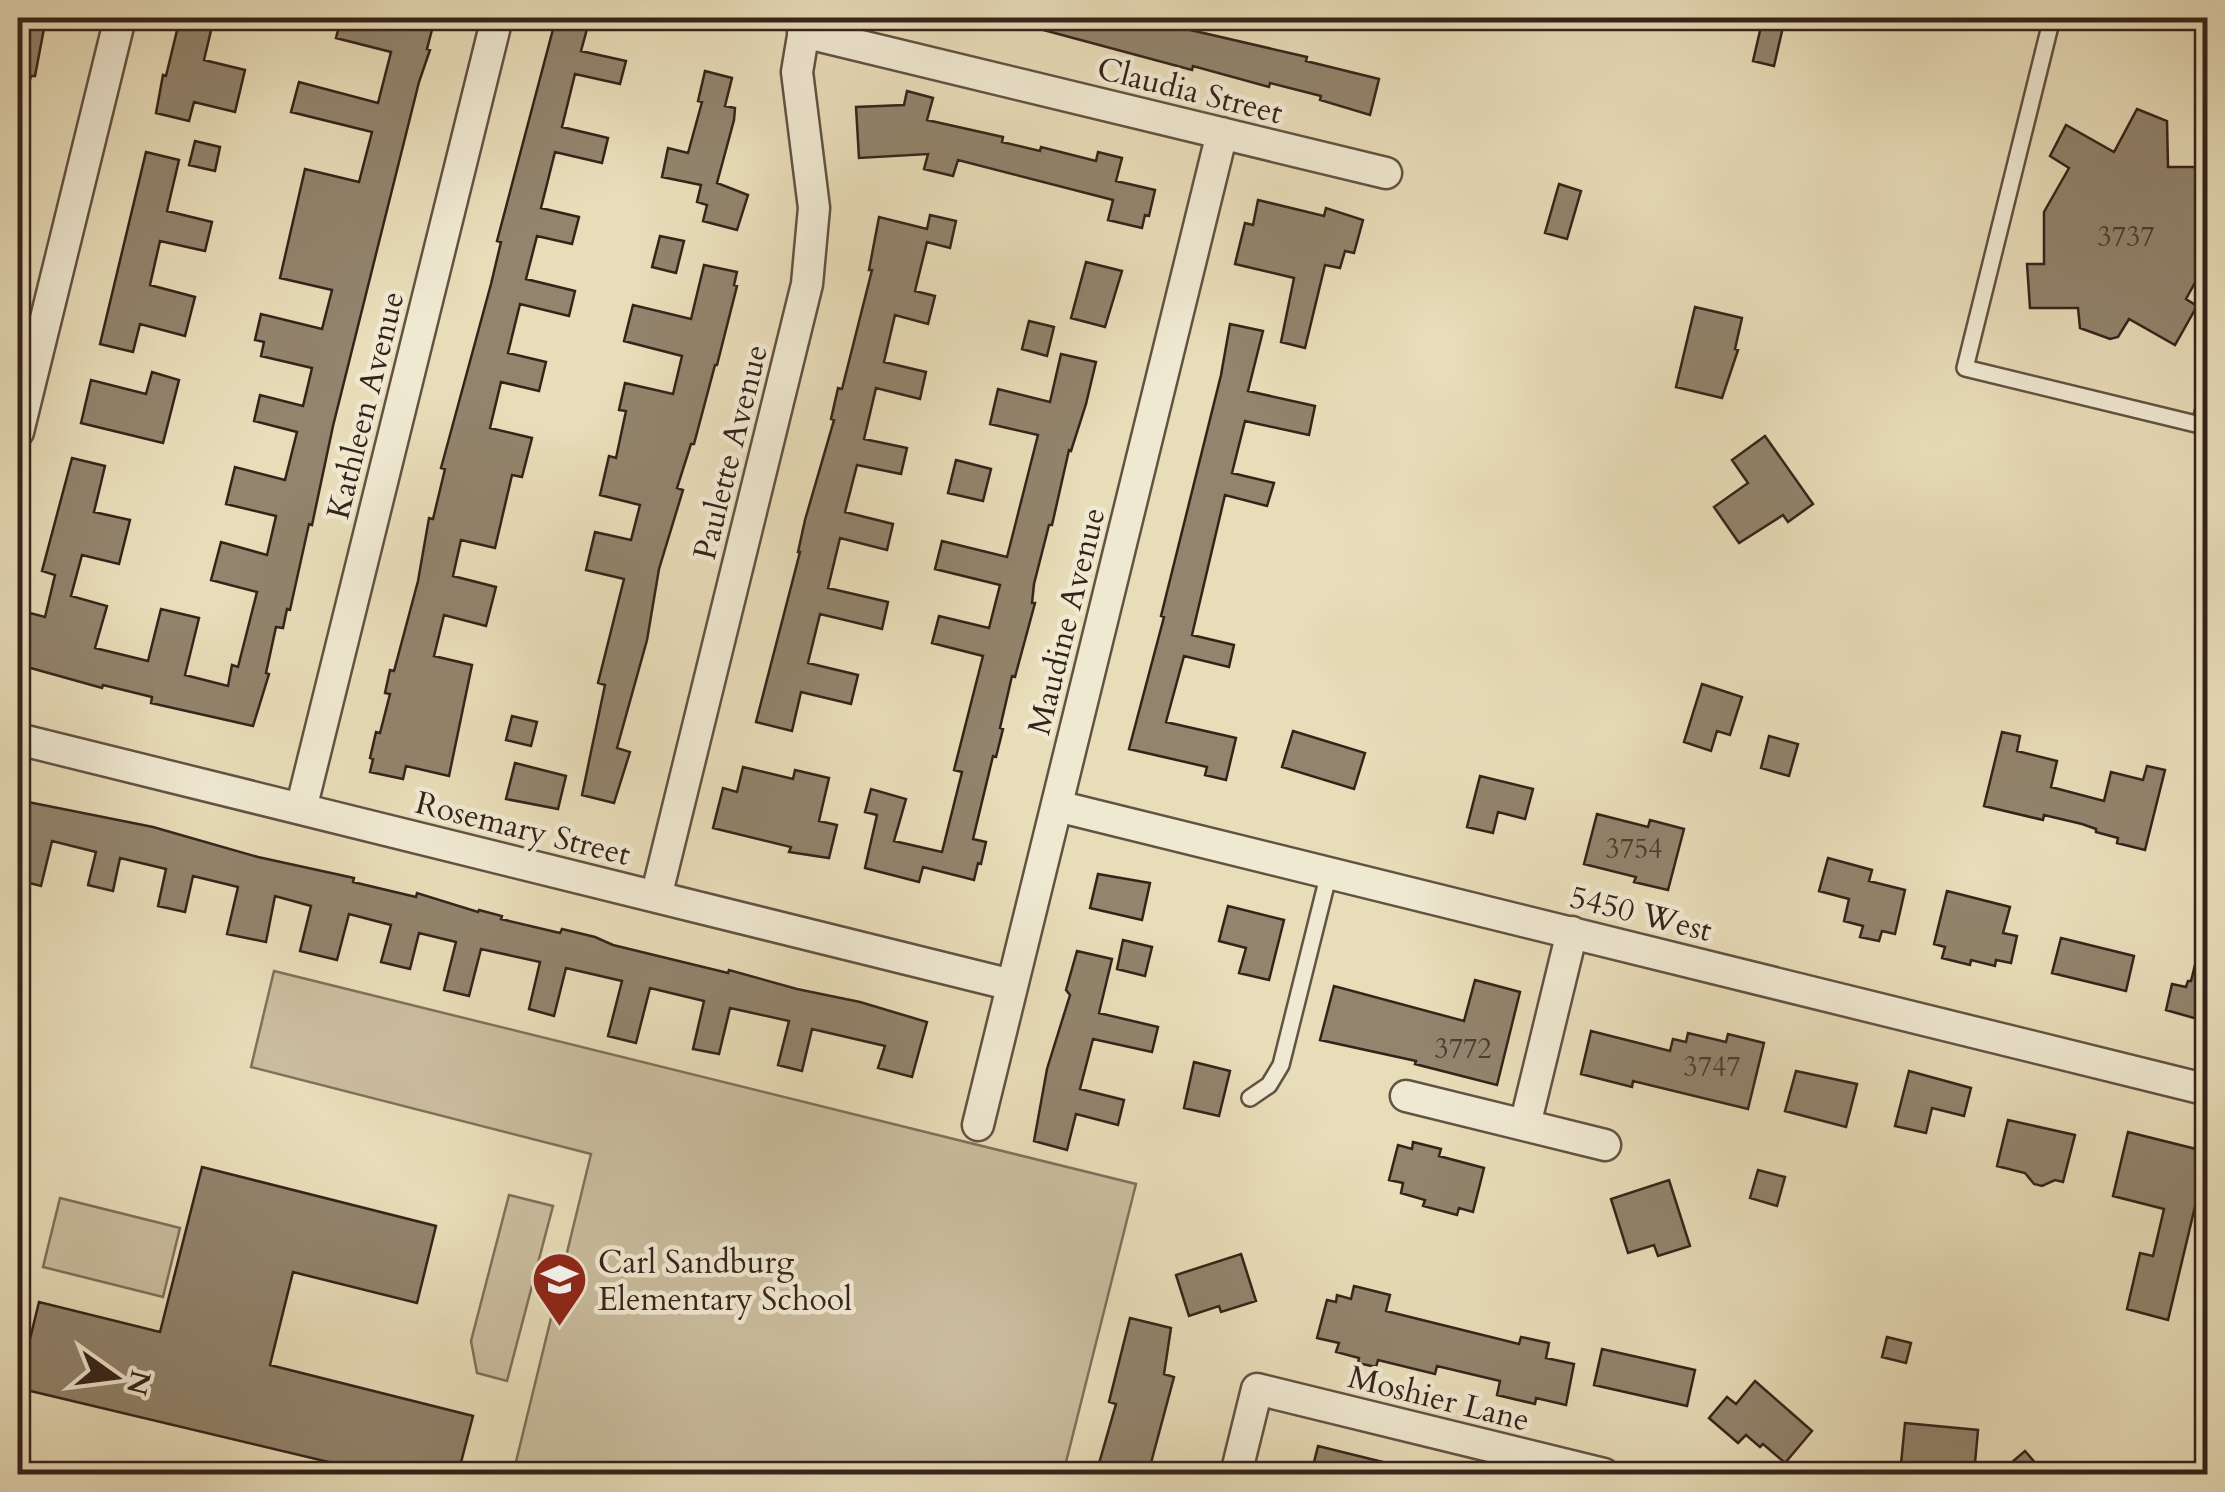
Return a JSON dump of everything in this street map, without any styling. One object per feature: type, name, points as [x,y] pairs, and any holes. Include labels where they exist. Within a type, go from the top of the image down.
[{"type":"street","points":[[18,432],[120,18]]},
{"type":"street","name":"Kathleen Avenue","points":[[301,809],[497,18]]},
{"type":"street","name":"Claudia Street","points":[[804,25],[1386,173]]},
{"type":"street","name":"Paulette Avenue","points":[[656,897],[807,284],[814,208],[798,85],[804,25]]},
{"type":"street","name":"Maudine Avenue","points":[[978,1124],[1222,134]]},
{"type":"street","name":"Rosemary Street","points":[[18,739],[1012,986]]},
{"type":"street","name":"5450 West","points":[[1057,806],[2208,1090]]},
{"type":"street","points":[[1525,1126],[1572,932]]},
{"type":"street","points":[[1406,1096],[1605,1145]]},
{"type":"street","name":"Moshier Lane","points":[[1236,1474],[1256,1389],[1604,1474]]},
{"type":"lane","points":[[2052,18],[1966,368],[2200,425],[2208,393]]},
{"type":"lane","points":[[1250,1098],[1269,1085],[1281,1066],[1329,873]]},
{"type":"shaded area","points":[[274,971],[1136,1184],[1063,1474],[513,1474],[591,1154],[251,1067]]},
{"type":"shaded area","points":[[509,1195],[553,1206],[507,1381],[477,1373],[471,1341]]},
{"type":"shaded area","points":[[60,1198],[180,1228],[163,1297],[43,1267]]},
{"type":"building","points":[[18,18],[46,18],[35,76],[31,76],[24,100],[18,100]]},
{"type":"building","points":[[180,18],[214,18],[204,60],[245,70],[235,112],[194,102],[189,121],[156,113]]},
{"type":"building","points":[[341,18],[397,27],[400,18],[435,18],[312,525],[309,524],[290,610],[287,609],[283,628],[276,627],[266,673],[269,674],[253,726],[151,703],[152,697],[103,685],[102,688],[20,665],[30,613],[45,617],[55,575],[42,571],[72,458],[105,466],[94,512],[130,520],[119,564],[82,555],[71,596],[107,606],[95,648],[148,661],[161,609],[199,618],[185,675],[228,686],[232,665],[238,667],[257,592],[211,580],[221,542],[267,555],[276,516],[226,504],[235,467],[285,480],[297,432],[254,421],[260,395],[303,406],[312,368],[261,356],[264,342],[255,340],[261,314],[322,329],[332,290],[280,278],[305,169],[359,182],[372,132],[291,112],[299,82],[378,103],[391,52],[336,38]]},
{"type":"building","points":[[556,18],[590,18],[581,51],[626,61],[620,84],[575,74],[562,127],[608,138],[602,163],[555,152],[541,208],[579,217],[572,244],[537,236],[526,279],[575,291],[569,316],[520,304],[508,353],[546,362],[539,391],[501,382],[490,428],[532,438],[522,477],[512,475],[495,548],[461,540],[453,576],[496,587],[486,626],[444,615],[434,656],[472,665],[449,776],[406,766],[403,779],[370,772],[376,732],[380,733],[390,694],[385,693],[390,670],[394,671],[418,581],[429,518],[433,519],[445,469],[441,468]]},
{"type":"building","points":[[1026,18],[1157,18],[1156,22],[1307,57],[1306,61],[1379,79],[1370,115],[1320,100],[1321,96],[1270,83],[1269,87],[1193,66],[1192,70],[1025,25]]},
{"type":"building","points":[[1763,18],[1785,18],[1774,66],[1753,61]]},
{"type":"building","points":[[705,71],[732,78],[725,106],[735,108],[734,120],[717,183],[748,195],[737,230],[703,221],[707,205],[697,202],[701,185],[662,177],[668,148],[688,153],[702,102],[698,101]]},
{"type":"building","points":[[907,91],[933,98],[927,120],[1003,137],[1002,142],[1040,151],[1041,147],[1096,161],[1098,152],[1122,158],[1116,181],[1155,190],[1149,216],[1145,215],[1142,228],[1108,220],[1113,200],[958,160],[953,176],[924,169],[928,154],[859,158],[856,107],[904,105]]},
{"type":"building","points":[[2137,109],[2167,121],[2168,167],[2208,167],[2208,259],[2186,299],[2197,306],[2175,345],[2129,319],[2118,337],[2110,339],[2080,328],[2078,308],[2030,308],[2027,264],[2044,264],[2044,212],[2069,168],[2050,156],[2066,125],[2114,152]]},
{"type":"building","points":[[195,141],[220,147],[215,171],[189,165]]},
{"type":"building","points":[[146,152],[179,160],[167,211],[212,222],[205,251],[160,241],[150,285],[195,297],[185,336],[140,324],[133,352],[100,344]]},
{"type":"building","points":[[1559,184],[1581,191],[1567,239],[1545,233]]},
{"type":"building","points":[[1258,200],[1324,216],[1326,208],[1363,220],[1354,253],[1345,251],[1340,268],[1325,265],[1305,348],[1281,342],[1294,278],[1235,264],[1245,223],[1253,225]]},
{"type":"building","points":[[930,215],[956,221],[950,248],[927,242],[915,291],[935,296],[928,324],[895,315],[884,362],[926,372],[920,399],[876,388],[864,439],[907,448],[901,474],[857,465],[845,512],[893,524],[887,550],[840,538],[828,588],[888,602],[882,629],[820,614],[808,663],[858,675],[851,704],[801,692],[792,731],[756,722],[805,520],[834,420],[831,419],[838,388],[842,389],[872,270],[879,217],[927,229]]},
{"type":"building","points":[[660,236],[684,241],[676,273],[652,267]]},
{"type":"building","points":[[1086,262],[1122,271],[1105,327],[1071,318]]},
{"type":"building","points":[[704,265],[737,272],[737,286],[694,444],[677,488],[683,490],[659,569],[647,640],[617,748],[630,752],[614,803],[582,795],[605,685],[598,683],[624,579],[586,570],[595,532],[631,540],[640,505],[600,495],[609,456],[616,458],[626,411],[619,410],[625,383],[673,394],[682,356],[624,341],[633,305],[691,319]]},
{"type":"building","points":[[1695,307],[1742,318],[1735,349],[1738,350],[1722,398],[1676,387]]},
{"type":"building","points":[[1029,321],[1054,327],[1047,356],[1022,349]]},
{"type":"building","points":[[1230,324],[1263,331],[1248,391],[1315,406],[1309,435],[1245,421],[1232,473],[1274,483],[1267,506],[1225,495],[1192,635],[1234,645],[1229,667],[1184,656],[1166,722],[1236,738],[1226,780],[1205,775],[1207,767],[1129,749],[1164,617],[1161,616]]},
{"type":"building","points":[[1061,354],[1096,362],[1049,525],[1034,584],[1035,603],[1015,677],[1012,676],[1000,728],[1003,729],[973,839],[986,842],[981,864],[978,863],[974,880],[923,867],[919,882],[865,868],[877,815],[865,812],[871,789],[906,799],[894,841],[942,852],[962,772],[954,770],[983,656],[932,643],[939,616],[989,628],[1000,585],[935,569],[942,541],[1007,557],[1038,435],[990,424],[998,389],[1050,402]]},
{"type":"building","points":[[152,372],[179,380],[163,443],[81,423],[91,380],[146,394]]},
{"type":"building","points":[[1765,436],[1813,504],[1788,522],[1783,515],[1739,543],[1714,507],[1748,483],[1732,460]]},
{"type":"building","points":[[956,460],[991,469],[983,501],[948,493]]},
{"type":"building","points":[[1702,684],[1742,697],[1730,735],[1717,731],[1711,751],[1684,742]]},
{"type":"building","points":[[512,716],[537,722],[531,746],[506,740]]},
{"type":"building","points":[[1293,731],[1365,753],[1354,789],[1282,767]]},
{"type":"building","points":[[2002,732],[2020,736],[2017,751],[2057,761],[2051,787],[2104,801],[2111,772],[2143,780],[2147,766],[2165,770],[2145,850],[2117,843],[2118,838],[2082,824],[2044,815],[2043,820],[1984,806]]},
{"type":"building","points":[[1769,736],[1798,744],[1789,776],[1761,768]]},
{"type":"building","points":[[515,763],[566,776],[558,809],[506,799]]},
{"type":"building","points":[[743,767],[793,779],[795,770],[829,778],[819,821],[837,825],[829,858],[789,852],[791,847],[713,828],[723,788],[737,792]]},
{"type":"building","points":[[1480,776],[1533,789],[1525,819],[1498,812],[1493,833],[1467,827]]},
{"type":"building","points":[[18,800],[153,827],[258,857],[354,878],[353,882],[416,897],[417,893],[502,916],[501,919],[560,933],[562,929],[927,1022],[912,1077],[878,1068],[885,1046],[812,1029],[802,1071],[778,1065],[789,1021],[730,1008],[719,1054],[693,1049],[704,1001],[650,988],[636,1043],[608,1036],[622,981],[566,968],[554,1016],[529,1009],[540,962],[481,949],[469,996],[444,990],[456,942],[419,933],[410,969],[381,962],[391,925],[349,914],[337,960],[300,951],[311,906],[275,896],[266,942],[227,934],[238,887],[193,876],[185,912],[158,906],[166,869],[120,858],[113,891],[88,885],[96,852],[52,841],[41,886],[18,880]]},
{"type":"building","points":[[1597,814],[1648,827],[1650,820],[1684,829],[1668,890],[1584,864]]},
{"type":"building","points":[[1828,858],[1872,870],[1869,881],[1905,890],[1895,934],[1882,931],[1879,941],[1860,937],[1863,926],[1844,921],[1849,899],[1819,891]]},
{"type":"building","points":[[1098,874],[1150,883],[1142,920],[1090,908]]},
{"type":"building","points":[[1947,891],[2010,907],[2003,933],[2017,936],[2011,963],[1996,960],[1995,966],[1971,960],[1970,965],[1942,958],[1945,947],[1934,944]]},
{"type":"building","points":[[1228,906],[1284,920],[1269,980],[1239,973],[1246,948],[1219,941]]},
{"type":"building","points":[[2061,938],[2134,956],[2126,991],[2052,973]]},
{"type":"building","points":[[1123,940],[1152,947],[1145,976],[1117,969]]},
{"type":"building","points":[[2200,945],[2208,946],[2208,1022],[2166,1010],[2172,984],[2186,987],[2191,981]]},
{"type":"building","points":[[1077,951],[1112,959],[1099,1013],[1158,1027],[1152,1052],[1093,1039],[1080,1089],[1124,1100],[1118,1125],[1076,1114],[1067,1150],[1034,1141],[1047,1069],[1070,995],[1066,990]]},
{"type":"building","points":[[1475,980],[1520,992],[1497,1085],[1415,1064],[1416,1061],[1320,1040],[1334,986],[1464,1021]]},
{"type":"building","points":[[1591,1031],[1670,1051],[1673,1039],[1686,1042],[1688,1033],[1726,1042],[1728,1034],[1764,1043],[1748,1109],[1633,1081],[1632,1087],[1581,1074]]},
{"type":"building","points":[[1194,1062],[1230,1071],[1219,1116],[1184,1108]]},
{"type":"building","points":[[1796,1071],[1857,1084],[1846,1127],[1785,1111]]},
{"type":"building","points":[[1909,1071],[1971,1088],[1964,1116],[1932,1108],[1926,1133],[1895,1126]]},
{"type":"building","points":[[2008,1120],[2075,1135],[2063,1182],[2055,1180],[2042,1186],[2034,1184],[2025,1173],[1997,1166]]},
{"type":"building","points":[[2128,1132],[2208,1152],[2168,1320],[2127,1309],[2140,1253],[2153,1256],[2164,1209],[2113,1196]]},
{"type":"building","points":[[1413,1142],[1441,1149],[1439,1156],[1484,1168],[1473,1212],[1459,1208],[1457,1215],[1423,1206],[1425,1200],[1401,1193],[1403,1183],[1389,1180],[1398,1145],[1412,1149]]},
{"type":"building","points":[[202,1167],[436,1226],[417,1303],[293,1272],[270,1365],[473,1416],[458,1474],[379,1474],[18,1388],[39,1302],[160,1332]]},
{"type":"building","points":[[1758,1170],[1785,1177],[1777,1206],[1750,1198]]},
{"type":"building","points":[[1669,1180],[1690,1246],[1658,1256],[1654,1245],[1628,1253],[1611,1199]]},
{"type":"building","points":[[1241,1254],[1256,1301],[1221,1312],[1219,1306],[1189,1316],[1176,1275]]},
{"type":"building","points":[[1354,1286],[1390,1295],[1386,1311],[1519,1344],[1521,1337],[1549,1343],[1546,1358],[1574,1364],[1566,1405],[1536,1398],[1535,1404],[1497,1395],[1500,1381],[1437,1366],[1435,1374],[1378,1360],[1376,1367],[1336,1352],[1339,1343],[1317,1338],[1327,1300],[1336,1302],[1337,1295],[1351,1299]]},
{"type":"building","points":[[1130,1318],[1171,1328],[1164,1374],[1174,1377],[1148,1474],[1096,1474],[1116,1404],[1109,1402]]},
{"type":"building","points":[[1887,1337],[1911,1343],[1906,1363],[1882,1357]]},
{"type":"building","points":[[1602,1349],[1695,1370],[1687,1406],[1594,1385]]},
{"type":"building","points":[[1755,1381],[1812,1431],[1785,1463],[1746,1435],[1738,1443],[1709,1418],[1727,1397],[1736,1404]]},
{"type":"building","points":[[1905,1423],[1978,1430],[1974,1474],[1900,1474]]},
{"type":"building","points":[[1318,1446],[1403,1467],[1402,1474],[1311,1474]]},
{"type":"building","points":[[2025,1451],[2045,1474],[1998,1474]]},
{"type":"place","name":"Carl Sandburg Elementary School","points":[[559,1329]]}]
